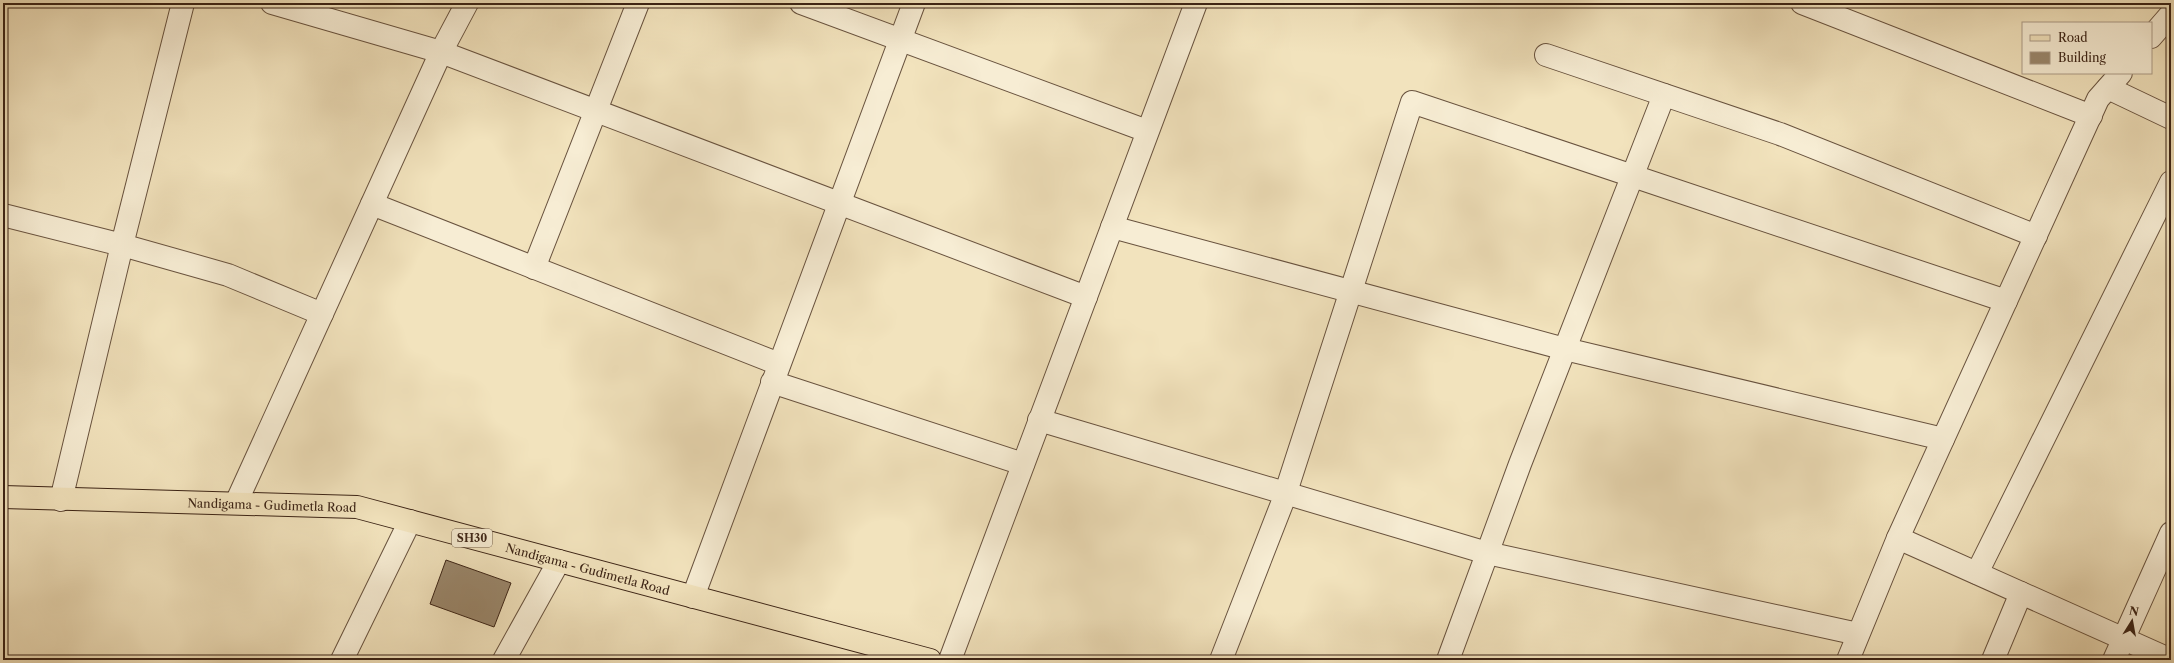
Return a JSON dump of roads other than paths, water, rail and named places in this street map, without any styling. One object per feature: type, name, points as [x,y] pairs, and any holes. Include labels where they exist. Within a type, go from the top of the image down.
[{"type":"main road","name":"Nandigama - Gudimetla Road","points":[[3,497],[61,500],[357,507],[930,660]]},
{"type":"street","points":[[61,500],[122,244],[183,3]]},
{"type":"street","points":[[272,3],[441,52],[1086,297]]},
{"type":"street","points":[[236,503],[441,52],[467,3]]},
{"type":"street","points":[[534,268],[638,3]]},
{"type":"street","points":[[801,3],[1147,131]]},
{"type":"street","points":[[693,597],[914,3]]},
{"type":"street","points":[[950,660],[1196,3]]},
{"type":"street","points":[[1802,3],[2091,116]]},
{"type":"street","points":[[2152,36],[2171,14]]},
{"type":"street","points":[[1546,55],[1780,134],[2036,236]]},
{"type":"street","points":[[1848,660],[1898,538],[2098,99],[2114,81],[2171,118]]},
{"type":"street","points":[[1448,660],[1487,553],[1664,95]]},
{"type":"street","points":[[1221,660],[1285,493],[1412,102],[2006,301]]},
{"type":"street","points":[[1977,573],[2171,182]]},
{"type":"street","points":[[372,204],[534,268],[776,373],[1024,464]]},
{"type":"street","points":[[3,215],[122,244],[228,275],[322,314]]},
{"type":"street","points":[[1112,227],[1565,349],[1943,439]]},
{"type":"street","points":[[1040,420],[1487,553],[1858,634]]},
{"type":"street","points":[[342,660],[410,521]]},
{"type":"street","points":[[2114,660],[2171,533]]},
{"type":"street","points":[[1898,538],[2171,660]]},
{"type":"street","points":[[504,660],[559,561]]},
{"type":"street","points":[[1993,660],[2021,593]]}]
